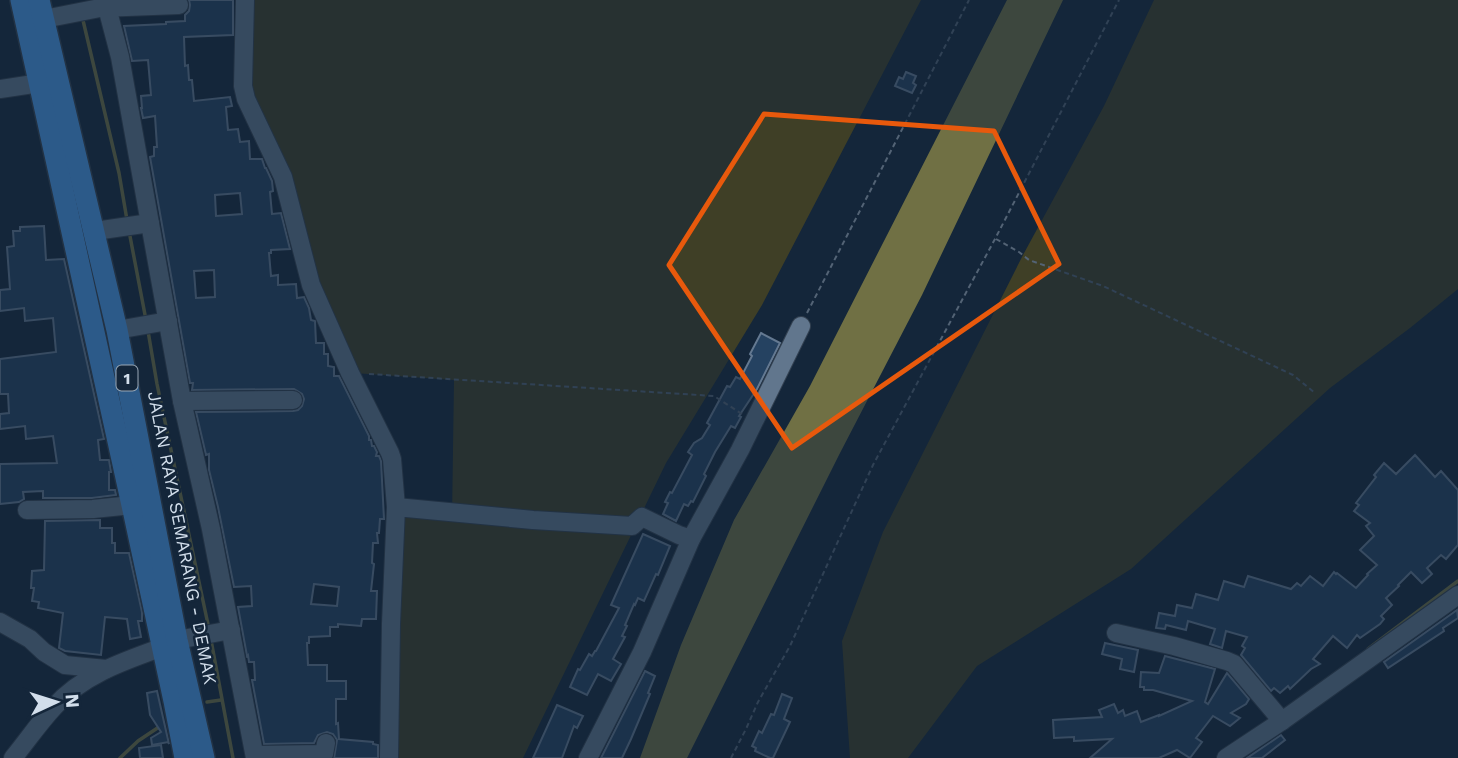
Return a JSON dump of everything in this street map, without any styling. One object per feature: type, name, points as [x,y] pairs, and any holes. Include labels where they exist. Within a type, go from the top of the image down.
[{"type":"highway","name":"JALAN RAYA SEMARANG - DEMAK","points":[[21,0],[132,505],[177,641],[185,758]]},
{"type":"highway","name":"JALAN RAYA SEMARANG - DEMAK","points":[[42,10],[102,230],[177,641],[204,758]]},
{"type":"street","points":[[245,0],[243,86],[246,99],[283,177],[312,285],[350,373],[392,459],[396,508],[389,758]]},
{"type":"street","points":[[104,5],[120,57],[163,322],[211,529],[226,631],[255,756],[324,754],[326,743]]},
{"type":"street","points":[[42,10],[66,14],[104,5],[179,5]]},
{"type":"street","points":[[0,89],[40,83]]},
{"type":"street","points":[[102,230],[146,224]]},
{"type":"street","points":[[122,329],[163,322]]},
{"type":"street","points":[[588,758],[642,652],[691,539],[740,450],[801,326]]},
{"type":"street","points":[[182,401],[293,400]]},
{"type":"street","points":[[27,510],[93,509],[132,505]]},
{"type":"street","points":[[396,508],[632,526],[642,517],[691,539]]},
{"type":"street","points":[[1226,758],[1277,713],[1458,595]]},
{"type":"street","points":[[0,622],[30,639],[65,665],[106,669]]},
{"type":"street","points":[[13,758],[54,706],[106,669],[177,641],[226,631]]},
{"type":"street","points":[[1116,633],[1174,646],[1234,664],[1277,713]]},
{"type":"path","points":[[801,326],[969,0]]},
{"type":"path","points":[[731,758],[758,702],[790,646],[873,465],[995,239],[1119,0]]},
{"type":"path","points":[[995,239],[1029,260],[1103,286],[1293,375],[1315,393]]},
{"type":"path","points":[[350,373],[715,396],[744,415]]},
{"type":"highlighted area","points":[[764,114],[994,131],[1059,264],[792,448],[669,265]]},
{"type":"shaded area","points":[[251,0],[921,0],[762,305],[666,463],[523,758],[392,758],[401,516],[452,519],[454,380],[354,373],[249,100]]},
{"type":"shaded area","points":[[1007,0],[1063,0],[922,295],[687,758],[640,758],[681,645],[734,520],[810,386]]},
{"type":"shaded area","points":[[1154,0],[1458,0],[1458,289],[1330,388],[1131,569],[977,666],[908,758],[850,758],[842,641],[883,532],[1023,255],[1104,106]]},
{"type":"building","points":[[189,0],[233,0],[233,35],[184,37],[185,66],[188,65],[189,80],[192,80],[194,101],[230,97],[232,106],[226,107],[228,130],[238,129],[240,142],[249,141],[250,159],[262,159],[272,181],[272,214],[281,213],[290,249],[271,250],[271,276],[278,275],[278,285],[296,284],[297,298],[304,297],[311,320],[315,321],[316,343],[324,343],[328,366],[334,367],[334,376],[339,376],[377,452],[376,456],[379,456],[381,461],[384,519],[380,519],[378,543],[373,543],[371,591],[377,591],[376,619],[362,619],[361,626],[338,624],[338,627],[330,627],[330,636],[309,637],[307,643],[308,665],[327,665],[327,681],[346,681],[346,699],[336,699],[339,739],[373,742],[378,745],[378,758],[334,758],[337,740],[333,734],[327,732],[318,735],[314,743],[264,744],[252,680],[255,680],[254,662],[249,662],[247,656],[238,607],[252,606],[251,586],[234,587],[209,470],[209,454],[206,455],[196,412],[293,411],[302,406],[304,399],[302,394],[294,389],[192,390],[193,383],[190,383],[150,157],[154,156],[154,147],[157,147],[155,116],[143,118],[141,108],[141,96],[151,95],[148,60],[132,61],[124,26],[185,21]],"holes":[[[240,193],[242,214],[216,216],[215,195]],[[214,270],[215,297],[196,298],[194,271]],[[314,584],[339,587],[337,606],[311,604]]]},
{"type":"building","points":[[906,72],[916,76],[912,93],[895,86],[899,77],[903,79]]},
{"type":"building","points":[[44,226],[46,260],[64,259],[104,439],[98,440],[100,460],[109,460],[109,490],[115,490],[116,495],[43,498],[43,491],[23,492],[24,499],[19,502],[0,504],[0,464],[57,463],[53,436],[26,439],[25,426],[0,429],[0,414],[9,413],[8,394],[0,394],[0,359],[56,352],[53,318],[25,321],[24,308],[0,311],[0,290],[10,289],[7,247],[14,246],[13,231],[20,231],[20,227]]},
{"type":"building","points":[[761,333],[780,343],[735,428],[731,426],[715,452],[693,502],[688,506],[684,504],[676,521],[663,514],[668,503],[665,502],[692,455],[688,452],[710,425],[707,423],[727,386],[730,387],[736,377],[740,379]]},
{"type":"building","points":[[1415,455],[1435,477],[1441,471],[1458,490],[1458,545],[1446,559],[1441,555],[1427,568],[1432,574],[1422,583],[1411,572],[1398,585],[1386,598],[1392,605],[1381,616],[1384,619],[1380,624],[1360,638],[1357,635],[1347,648],[1333,636],[1313,659],[1320,664],[1290,689],[1288,686],[1280,693],[1274,688],[1271,691],[1241,655],[1247,637],[1226,631],[1222,648],[1210,644],[1215,629],[1188,621],[1186,630],[1166,625],[1165,629],[1156,628],[1159,613],[1175,616],[1177,605],[1192,608],[1196,594],[1218,600],[1224,581],[1244,587],[1248,576],[1291,589],[1297,583],[1301,586],[1310,576],[1323,586],[1334,572],[1356,588],[1377,565],[1360,550],[1374,536],[1366,526],[1370,523],[1354,511],[1359,505],[1356,503],[1384,463],[1396,474]]},
{"type":"building","points":[[100,520],[100,528],[112,528],[115,553],[129,553],[142,612],[142,621],[138,621],[141,637],[130,639],[127,619],[105,617],[101,655],[65,651],[59,648],[63,613],[38,608],[39,602],[32,601],[32,571],[44,570],[45,521]]},
{"type":"building","points":[[643,534],[670,546],[644,601],[638,598],[625,625],[627,626],[622,636],[625,637],[613,659],[621,664],[611,681],[598,674],[587,695],[570,687],[578,669],[580,670],[589,654],[592,656],[596,651],[619,608],[611,605]]},
{"type":"building","points":[[1457,610],[1458,618],[1443,628],[1444,631],[1388,668],[1384,662]]},
{"type":"building","points":[[1105,643],[1138,650],[1134,672],[1120,669],[1122,659],[1102,654]]},
{"type":"building","points":[[1165,656],[1215,669],[1205,702],[1208,704],[1227,673],[1249,699],[1246,704],[1231,713],[1240,718],[1230,726],[1213,716],[1196,738],[1202,742],[1190,758],[1177,750],[1159,758],[1090,758],[1112,739],[1074,741],[1074,737],[1054,738],[1053,720],[1102,717],[1099,710],[1114,704],[1118,713],[1123,710],[1125,716],[1137,711],[1141,722],[1192,701],[1140,687],[1141,672],[1159,673]]},
{"type":"building","points":[[645,671],[655,676],[622,758],[601,758]]},
{"type":"building","points":[[157,691],[169,744],[152,745],[151,738],[161,732],[150,715],[147,693]]},
{"type":"building","points":[[782,694],[792,698],[784,719],[790,722],[773,758],[770,758],[755,751],[756,748],[752,746],[771,714],[774,715]]},
{"type":"building","points":[[557,705],[583,716],[577,728],[574,726],[562,758],[533,758]]},
{"type":"building","points":[[1281,735],[1285,740],[1262,758],[1247,758]]},
{"type":"building","points":[[161,745],[163,758],[140,758],[139,748]]},
{"type":"waterway","points":[[82,16],[119,173],[127,220]]},
{"type":"waterway","points":[[129,231],[146,320]]},
{"type":"waterway","points":[[148,331],[209,629]]},
{"type":"waterway","points":[[1368,649],[1458,581]]},
{"type":"waterway","points":[[211,640],[233,758]]},
{"type":"waterway","points":[[207,702],[221,700]]},
{"type":"waterway","points":[[120,758],[138,741],[162,725]]}]
